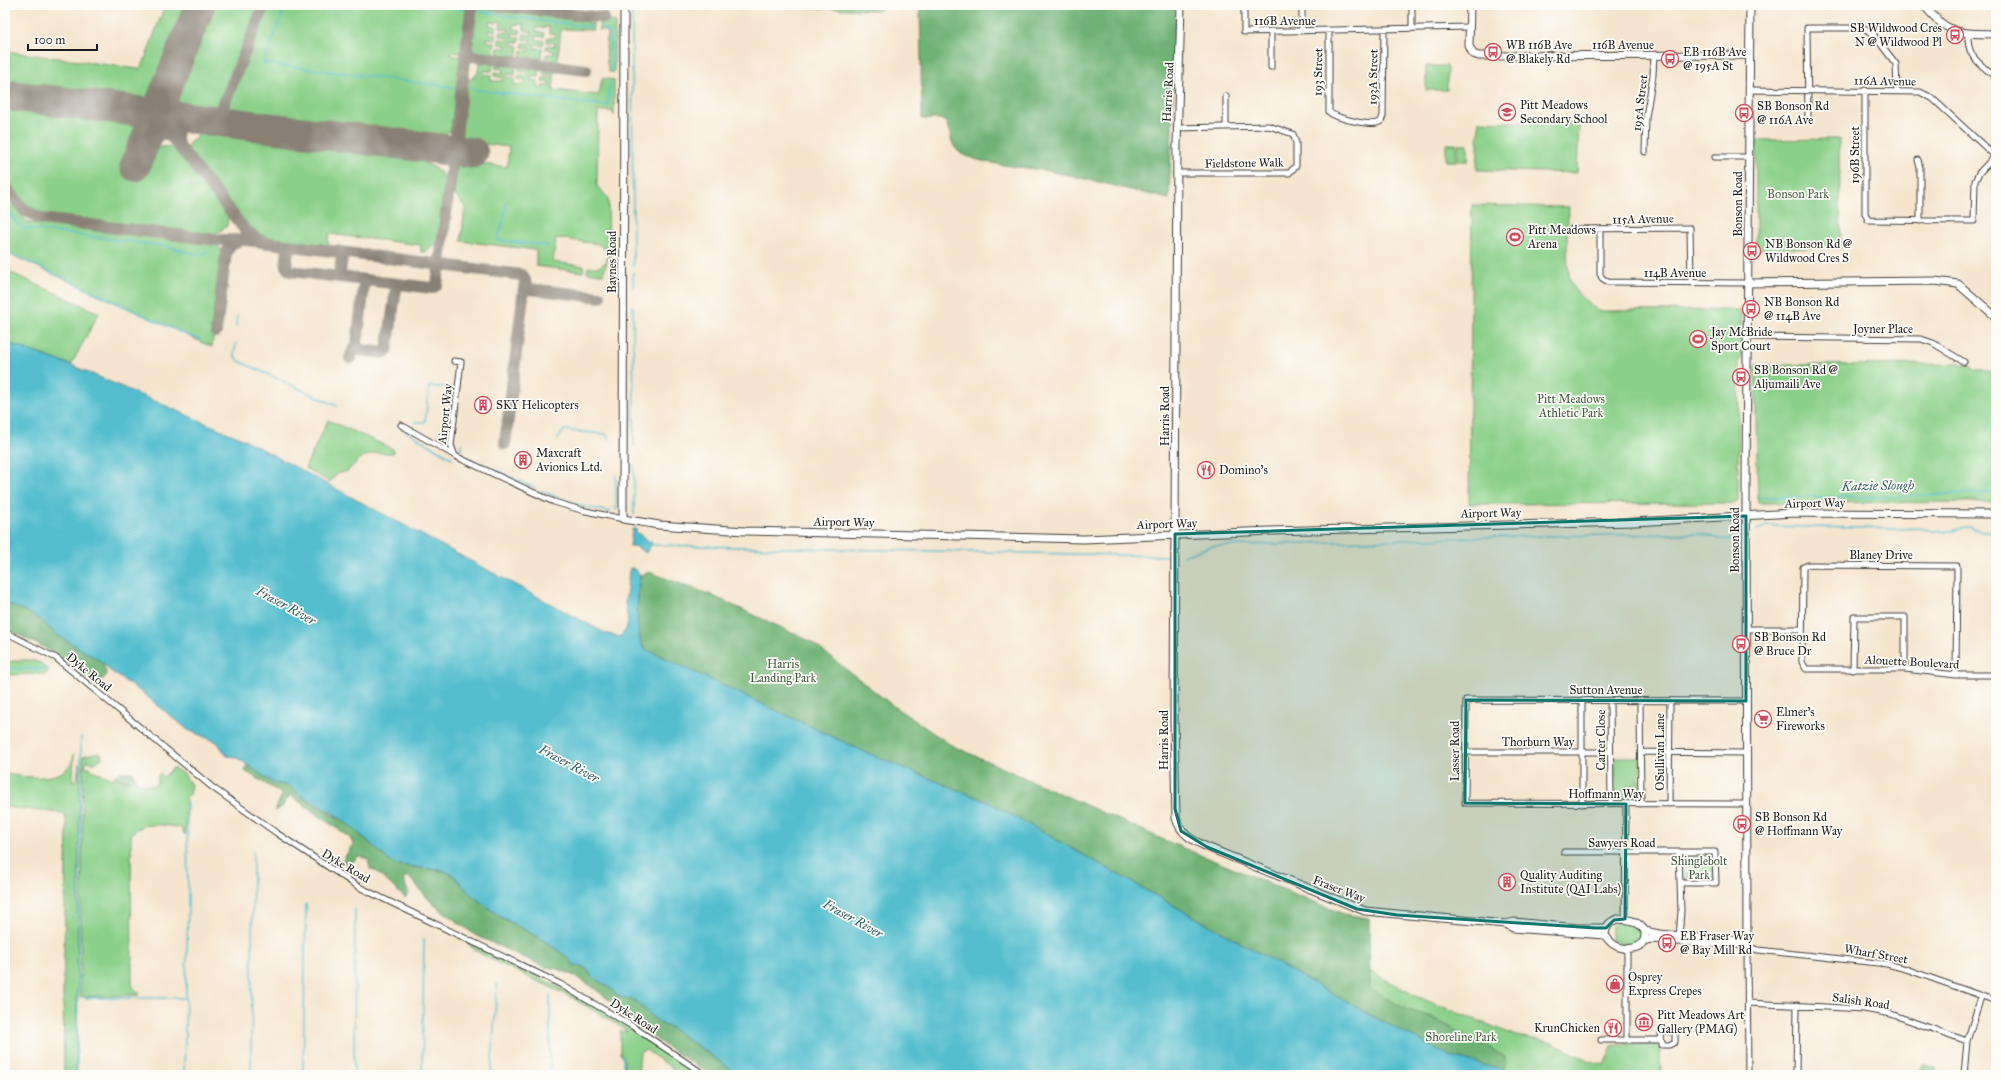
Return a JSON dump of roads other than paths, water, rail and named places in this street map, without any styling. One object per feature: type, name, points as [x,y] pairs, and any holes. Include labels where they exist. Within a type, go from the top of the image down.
[{"type":"street","name":"Baynes Road","points":[[623,519],[624,5]]},
{"type":"street","name":"Harris Road","points":[[1179,827],[1175,809],[1175,534],[1177,128],[1181,5]]},
{"type":"street","name":"116B Avenue","points":[[1244,5],[1244,32],[1328,32],[1412,27],[1470,27],[1469,46],[1473,54],[1489,56],[1750,54]]},
{"type":"street","points":[[1302,5],[1302,31]]},
{"type":"street","points":[[1412,5],[1412,27]]},
{"type":"street","points":[[1470,5],[1470,27]]},
{"type":"street","name":"Bonson Road","points":[[1748,1075],[1746,516],[1750,5]]},
{"type":"street","points":[[1924,5],[1938,22],[1943,26],[1957,32],[1996,34]]},
{"type":"street","points":[[1808,118],[1807,28],[1864,28],[1871,32],[1896,64],[1897,90]]},
{"type":"street","name":"193A Street","points":[[1329,112],[1349,120],[1378,124],[1383,116],[1384,29]]},
{"type":"street","points":[[1271,32],[1271,67]]},
{"type":"street","name":"193 Street","points":[[1328,32],[1329,112]]},
{"type":"street","points":[[1968,33],[1968,44],[1971,55],[1996,78]]},
{"type":"street","name":"195A Street","points":[[1645,152],[1646,117],[1653,75],[1654,55]]},
{"type":"street","name":"116A Avenue","points":[[1749,90],[1916,91],[1926,94],[1996,157]]},
{"type":"street","name":"196B Street","points":[[1866,90],[1866,219],[1920,221]]},
{"type":"street","points":[[1177,128],[1226,127],[1226,96]]},
{"type":"street","name":"Fieldstone Walk","points":[[1177,173],[1286,173],[1292,171],[1296,166],[1294,136],[1287,131],[1269,126],[1226,127]]},
{"type":"street","points":[[1715,157],[1749,157]]},
{"type":"street","points":[[1918,160],[1920,168],[1920,221],[1974,221],[1975,181],[1979,173],[1996,157]]},
{"type":"street","name":"115A Avenue","points":[[1572,229],[1690,228],[1691,283]]},
{"type":"street","name":"114B Avenue","points":[[1600,229],[1600,274],[1604,280],[1613,283],[1747,283]]},
{"type":"street","points":[[1747,283],[1935,281],[1958,284],[1996,317]]},
{"type":"street","name":"Joyner Place","points":[[1747,337],[1921,339],[1933,343],[1964,362]]},
{"type":"street","name":"Airport Way","points":[[454,361],[461,362],[451,445],[452,452],[458,457],[554,502],[576,509],[623,519],[672,527],[745,531],[1084,539],[1175,534],[1634,522],[1793,514],[1996,514]]},
{"type":"street","points":[[401,425],[458,457]]},
{"type":"street","name":"Blaney Drive","points":[[1801,629],[1802,569],[1804,566],[1957,566],[1956,675]]},
{"type":"street","points":[[1853,670],[1854,617],[1905,617],[1905,669]]},
{"type":"street","points":[[1746,629],[1801,629]]},
{"type":"street","name":"Alouette Boulevard","points":[[1801,629],[1803,668],[1808,670],[1905,669],[1956,675],[1996,675]]},
{"type":"street","name":"Dyke Road","points":[[5,632],[56,658],[212,787],[278,834],[340,875],[359,887],[591,1000],[705,1075]]},
{"type":"street","name":"Sutton Avenue","points":[[1466,700],[1746,701]]},
{"type":"street","name":"Lasser Road","points":[[1465,803],[1466,700]]},
{"type":"street","points":[[1582,700],[1582,804]]},
{"type":"street","name":"Carter Close","points":[[1610,701],[1611,804]]},
{"type":"street","points":[[1640,701],[1641,804]]},
{"type":"street","name":"OSullivan Lane","points":[[1669,804],[1670,701]]},
{"type":"street","name":"Thorburn Way","points":[[1465,752],[1610,752]]},
{"type":"street","points":[[1641,752],[1746,753]]},
{"type":"street","name":"Hoffmann Way","points":[[1465,803],[1747,804]]},
{"type":"street","points":[[1626,804],[1626,919]]},
{"type":"street","name":"Fraser Way","points":[[1179,827],[1189,838],[1207,847],[1358,909],[1372,913],[1506,924],[1513,928],[1605,931]]},
{"type":"street","name":"Sawyers Road","points":[[1564,852],[1715,852],[1716,883],[1680,883]]},
{"type":"street","points":[[1679,853],[1679,938]]},
{"type":"street","points":[[1679,938],[1651,939],[1644,941],[1638,947],[1627,948],[1615,945],[1605,931],[1614,920],[1626,919],[1637,922],[1646,931],[1679,938],[1732,946],[1738,944],[1747,947]]},
{"type":"street","points":[[1644,941],[1646,931]]},
{"type":"street","name":"Wharf Street","points":[[1747,947],[1758,950],[1887,964],[1906,969],[1981,997],[1996,1001]]},
{"type":"street","points":[[1627,948],[1627,1040]]},
{"type":"street","points":[[1964,1075],[1967,1041],[1981,997]]},
{"type":"street","name":"Salish Road","points":[[1748,1003],[1854,1008],[1891,1014],[1967,1041]]},
{"type":"street","points":[[1796,1075],[1797,1005]]},
{"type":"street","points":[[1601,1040],[1661,1040]]},
{"type":"water","name":"Fraser River","points":[[5,342],[71,365],[245,440],[605,633],[620,637],[626,629],[628,621],[625,604],[629,572],[630,568],[633,568],[633,571],[635,569],[640,576],[638,593],[638,623],[640,641],[643,648],[865,752],[990,803],[1370,1015],[1452,1057],[1524,1075],[739,1075],[670,1027],[665,1026],[655,1019],[634,1000],[617,996],[610,988],[592,977],[587,969],[572,964],[568,958],[545,941],[501,917],[470,894],[454,876],[445,871],[393,864],[353,828],[333,813],[301,796],[290,786],[273,783],[236,757],[227,756],[217,742],[188,730],[144,694],[109,670],[102,662],[57,635],[41,620],[26,611],[5,603]]},
{"type":"water","points":[[632,529],[636,529],[636,532],[652,543],[646,553],[635,546],[630,546]]},
{"type":"waterway","points":[[286,5],[263,63],[453,87]]},
{"type":"waterway","points":[[423,5],[464,9]]},
{"type":"waterway","points":[[632,5],[633,266]]},
{"type":"waterway","points":[[479,11],[591,27]]},
{"type":"waterway","points":[[602,28],[610,32],[611,70]]},
{"type":"waterway","points":[[470,89],[608,106],[610,82]]},
{"type":"waterway","points":[[506,202],[504,219],[497,240],[549,246]]},
{"type":"waterway","points":[[5,209],[15,222],[23,228],[164,246],[200,255],[207,252]]},
{"type":"waterway","points":[[5,251],[189,336],[201,339]]},
{"type":"waterway","points":[[633,272],[633,287]]},
{"type":"waterway","points":[[633,306],[634,446]]},
{"type":"waterway","points":[[236,326],[237,316]]},
{"type":"waterway","points":[[236,343],[234,355],[239,361],[337,406]]},
{"type":"waterway","points":[[414,422],[425,422],[429,386],[452,388]]},
{"type":"waterway","points":[[402,429],[452,458]]},
{"type":"waterway","points":[[558,439],[564,430],[605,434],[609,440]]},
{"type":"waterway","points":[[460,452],[462,443]]},
{"type":"waterway","points":[[470,459],[535,488]]},
{"type":"waterway","points":[[634,465],[634,515]]},
{"type":"waterway","points":[[616,476],[616,510]]},
{"type":"waterway","points":[[541,491],[581,506],[610,512]]},
{"type":"waterway","name":"Katzie Slough","points":[[1760,497],[1880,497],[1996,492]]},
{"type":"waterway","points":[[1757,530],[1767,526],[1902,529],[1918,528],[1952,531],[1969,526],[1980,531],[1996,531]]},
{"type":"waterway","points":[[1183,556],[1212,546],[1487,537],[1702,534],[1719,539],[1736,540]]},
{"type":"waterway","points":[[650,545],[1166,556]]},
{"type":"waterway","points":[[5,669],[49,669]]},
{"type":"waterway","points":[[77,1075],[81,737]]},
{"type":"waterway","points":[[184,1075],[188,903],[187,804]]},
{"type":"waterway","points":[[251,1075],[253,852]]},
{"type":"waterway","points":[[303,1075],[306,904]]},
{"type":"waterway","points":[[354,1075],[355,910]]},
{"type":"waterway","points":[[422,1075],[424,939]]},
{"type":"waterway","points":[[491,1075],[497,984]]},
{"type":"waterway","points":[[550,995],[550,1075]]},
{"type":"waterway","points":[[85,998],[185,998]]},
{"type":"waterway","points":[[623,1056],[623,1075]]},
{"type":"place","name":"SB Wildwood Cres N @ Wildwood Pl","points":[[1955,35]]},
{"type":"place","name":"WB 116B Ave @ Blakely Rd","points":[[1493,52]]},
{"type":"place","name":"EB 116B Ave @ 195A St","points":[[1670,59]]},
{"type":"place","name":"Pitt Meadows Secondary School","points":[[1507,112]]},
{"type":"place","name":"SB Bonson Rd @ 116A Ave","points":[[1744,113]]},
{"type":"place","name":"Pitt Meadows Arena","points":[[1515,237]]},
{"type":"place","name":"NB Bonson Rd @ Wildwood Cres S","points":[[1752,251]]},
{"type":"place","name":"NB Bonson Rd @ 114B Ave","points":[[1751,309]]},
{"type":"place","name":"Jay McBride Sport Court","points":[[1698,339]]},
{"type":"place","name":"SB Bonson Rd @ Aljumaili Ave","points":[[1741,377]]},
{"type":"place","name":"SKY Helicopters","points":[[483,405]]},
{"type":"place","name":"Maxcraft Avionics Ltd.","points":[[523,460]]},
{"type":"place","name":"Domino's","points":[[1206,470]]},
{"type":"place","name":"SB Bonson Rd @ Bruce Dr","points":[[1741,644]]},
{"type":"place","name":"Elmer’s Fireworks","points":[[1763,719]]},
{"type":"place","name":"SB Bonson Rd @ Hoffmann Way","points":[[1742,824]]},
{"type":"place","name":"Quality Auditing Institute (QAI Labs)","points":[[1507,882]]},
{"type":"place","name":"EB Fraser Way @ Bay Mill Rd","points":[[1667,943]]},
{"type":"place","name":"Osprey Express Crepes","points":[[1615,984]]},
{"type":"place","name":"Pitt Meadows Art Gallery (PMAG)","points":[[1644,1022]]},
{"type":"place","name":"KrunChicken","points":[[1613,1028]]},
{"type":"park label","name":"Bonson Park","points":[[1798,194]]},
{"type":"park label","name":"Pitt Meadows Athletic Park","points":[[1571,406]]},
{"type":"park label","name":"Harris Landing Park","points":[[783,671]]},
{"type":"park label","name":"Shinglebolt Park","points":[[1699,868]]},
{"type":"park label","name":"Shoreline Park","points":[[1461,1037]]}]
